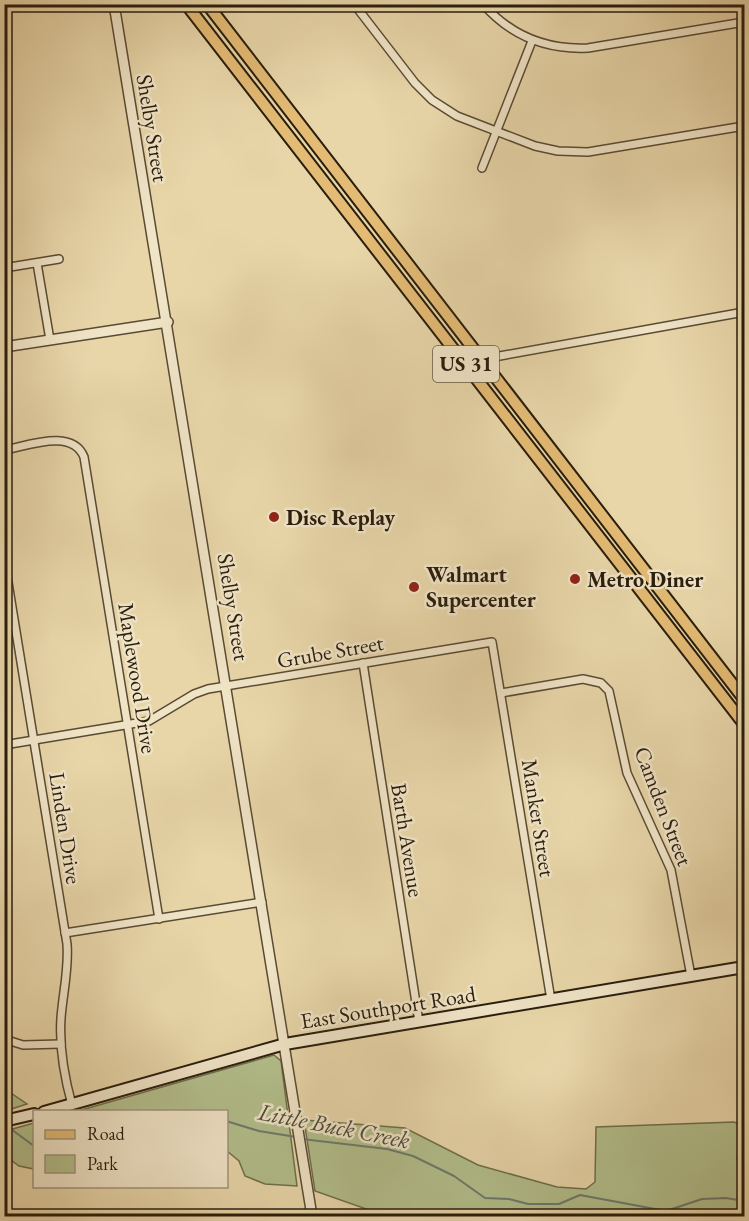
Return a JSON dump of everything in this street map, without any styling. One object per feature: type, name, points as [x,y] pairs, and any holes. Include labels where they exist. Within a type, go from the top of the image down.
[{"type":"main road","name":"US 31","points":[[186,4],[744,724]]},
{"type":"main road","name":"US 31","points":[[207,4],[483,358],[744,699]]},
{"type":"main road","name":"East Southport Road","points":[[51,1110],[285,1044],[744,967]]},
{"type":"main road","points":[[9,1120],[33,1114]]},
{"type":"street","name":"Shelby Street","points":[[114,4],[145,203],[168,322],[312,1216]]},
{"type":"street","points":[[354,4],[425,94],[452,113],[547,149],[582,152],[744,126]]},
{"type":"street","points":[[483,4],[506,26],[532,41],[561,48],[588,48],[744,22]]},
{"type":"street","points":[[743,4],[744,12]]},
{"type":"street","points":[[482,168],[532,41]]},
{"type":"street","points":[[4,268],[59,259]]},
{"type":"street","points":[[37,263],[50,340]]},
{"type":"street","points":[[467,366],[483,358],[744,312]]},
{"type":"street","points":[[4,347],[168,322]]},
{"type":"street","name":"Maplewood Drive","points":[[4,450],[61,440],[76,445],[84,457],[159,919]]},
{"type":"street","name":"Linden Drive","points":[[4,558],[65,933],[68,965],[60,1044],[64,1074],[72,1104]]},
{"type":"street","name":"Grube Street","points":[[4,744],[158,718],[199,692],[492,642]]},
{"type":"street","name":"Manker Street","points":[[492,642],[551,1000]]},
{"type":"street","name":"Barth Avenue","points":[[363,663],[419,1022]]},
{"type":"street","name":"Camden Street","points":[[501,693],[583,678],[601,683],[609,691],[627,773],[671,870],[691,976]]},
{"type":"street","points":[[65,933],[262,902]]},
{"type":"street","points":[[4,1039],[23,1045],[60,1044]]},
{"type":"green space","points":[[274,1055],[281,1061],[297,1186],[265,1184],[245,1176],[239,1161],[228,1152],[228,1110],[82,1110]]},
{"type":"green space","points":[[5,1089],[27,1104],[5,1111]]},
{"type":"green space","points":[[304,1120],[405,1128],[478,1165],[557,1187],[586,1189],[595,1182],[596,1127],[734,1122],[744,1126],[744,1142],[740,1143],[737,1158],[744,1163],[744,1216],[386,1216],[315,1191]]},
{"type":"green space","points":[[33,1123],[33,1169],[19,1166],[4,1155],[5,1131]]},
{"type":"waterway","name":"Little Buck Creek","points":[[228,1122],[259,1131],[296,1137]]},
{"type":"waterway","name":"Little Buck Creek","points":[[4,1124],[33,1145]]},
{"type":"waterway","name":"Little Buck Creek","points":[[302,1139],[387,1149],[413,1156],[454,1176],[485,1198],[509,1199],[528,1204],[559,1204],[580,1195],[666,1211],[702,1199],[726,1198],[744,1201]]},
{"type":"place","name":"Disc Replay","points":[[274,517]]},
{"type":"place","name":"Metro Diner","points":[[575,579]]},
{"type":"place","name":"Walmart Supercenter","points":[[414,587]]}]
